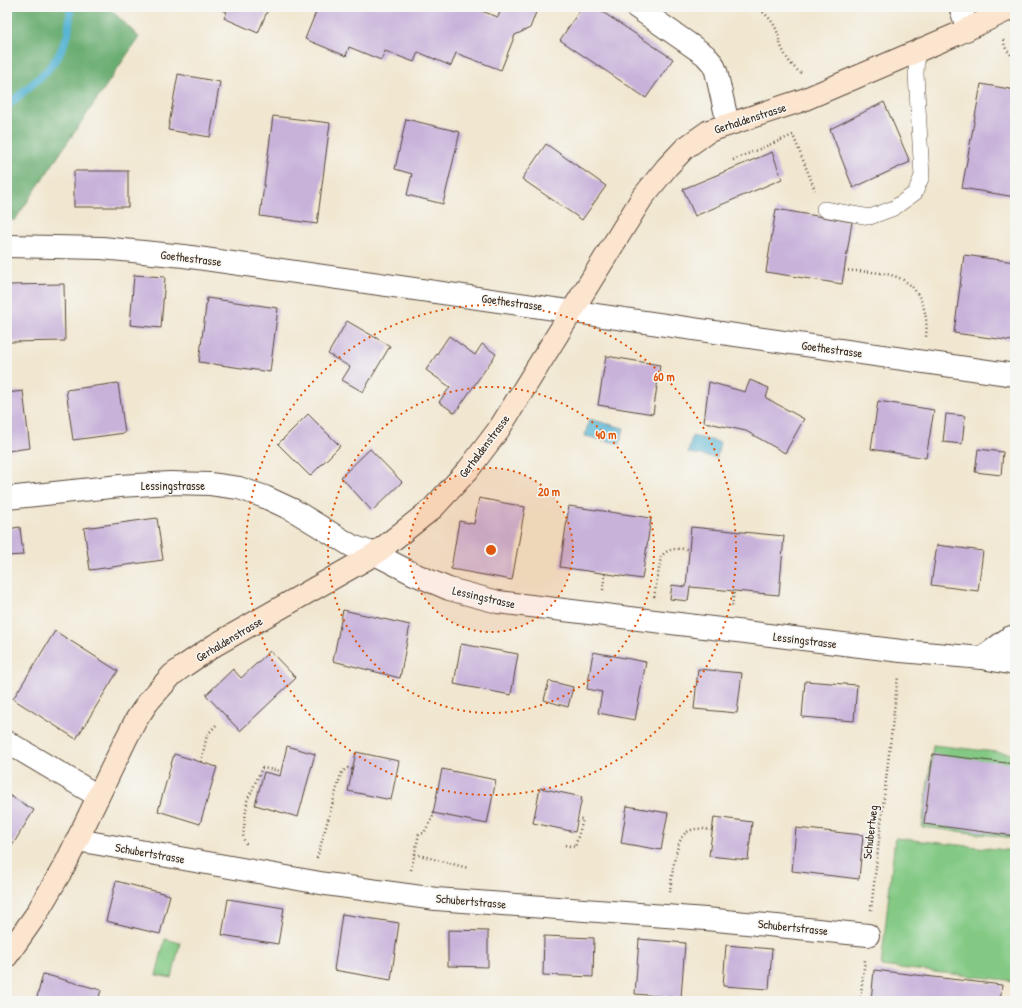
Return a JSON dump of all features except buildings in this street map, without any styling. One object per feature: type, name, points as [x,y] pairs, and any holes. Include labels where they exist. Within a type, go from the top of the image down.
[{"type":"street","points":[[636,7],[705,55],[713,64],[720,84],[728,124]]},
{"type":"street","points":[[960,7],[968,29]]},
{"type":"street","name":"Gerhaldenstrasse","points":[[7,956],[35,916],[66,863],[136,720],[148,702],[172,675],[215,645],[375,554],[433,508],[468,470],[499,429],[642,198],[667,167],[685,148],[709,131],[803,100],[968,29],[1014,7]]},
{"type":"street","name":"Goethestrasse","points":[[7,246],[102,248],[184,256],[1015,375]]},
{"type":"street","name":"Lessingstrasse","points":[[7,498],[120,486],[210,484],[239,488],[265,497],[293,510],[352,546],[375,554],[414,574],[449,589],[498,602],[901,652],[982,658],[1015,664]]},
{"type":"street","points":[[982,658],[1009,638],[1015,636]]},
{"type":"street","points":[[7,742],[98,796]]},
{"type":"street","name":"Schubertstrasse","points":[[77,840],[311,882],[443,899],[668,916],[868,935]]},
{"type":"lane","points":[[824,209],[870,217],[894,208],[915,192],[922,176],[916,74],[917,51]]},
{"type":"path","points":[[757,7],[775,25],[780,44],[793,67],[805,76]]},
{"type":"path","points":[[1002,38],[1006,49],[1015,60]]},
{"type":"path","points":[[733,160],[793,135],[824,209]]},
{"type":"path","points":[[844,270],[895,276],[914,289],[923,302],[926,313],[926,341]]},
{"type":"path","points":[[652,621],[652,607],[660,557],[663,553],[673,548],[689,549]]},
{"type":"path","points":[[731,612],[734,591]]},
{"type":"path","name":"Schubertweg","points":[[860,1001],[898,674]]},
{"type":"path","points":[[201,762],[207,736],[218,723]]},
{"type":"path","points":[[250,850],[243,838],[247,801],[262,768],[281,771]]},
{"type":"path","points":[[311,882],[341,774],[343,770],[348,768],[353,770]]},
{"type":"path","points":[[405,894],[419,834],[424,833],[433,816]]},
{"type":"path","points":[[565,845],[575,847],[583,820],[578,818]]},
{"type":"path","points":[[668,916],[672,877],[677,849],[682,838],[686,832],[692,829],[712,830]]},
{"type":"path","points":[[415,854],[468,868]]},
{"type":"green space","points":[[7,7],[108,7],[139,37],[15,220],[7,221]]},
{"type":"green space","points":[[933,745],[1015,754],[1015,838],[922,827]]},
{"type":"green space","points":[[895,838],[1015,851],[1015,981],[881,966]]},
{"type":"green space","points":[[165,939],[180,943],[172,978],[156,975]]},
{"type":"water","points":[[589,419],[624,428],[620,444],[585,436]]},
{"type":"water","points":[[692,436],[720,442],[717,458],[688,453]]},
{"type":"waterway","points":[[7,106],[45,73],[59,55],[68,34],[71,7]]}]
